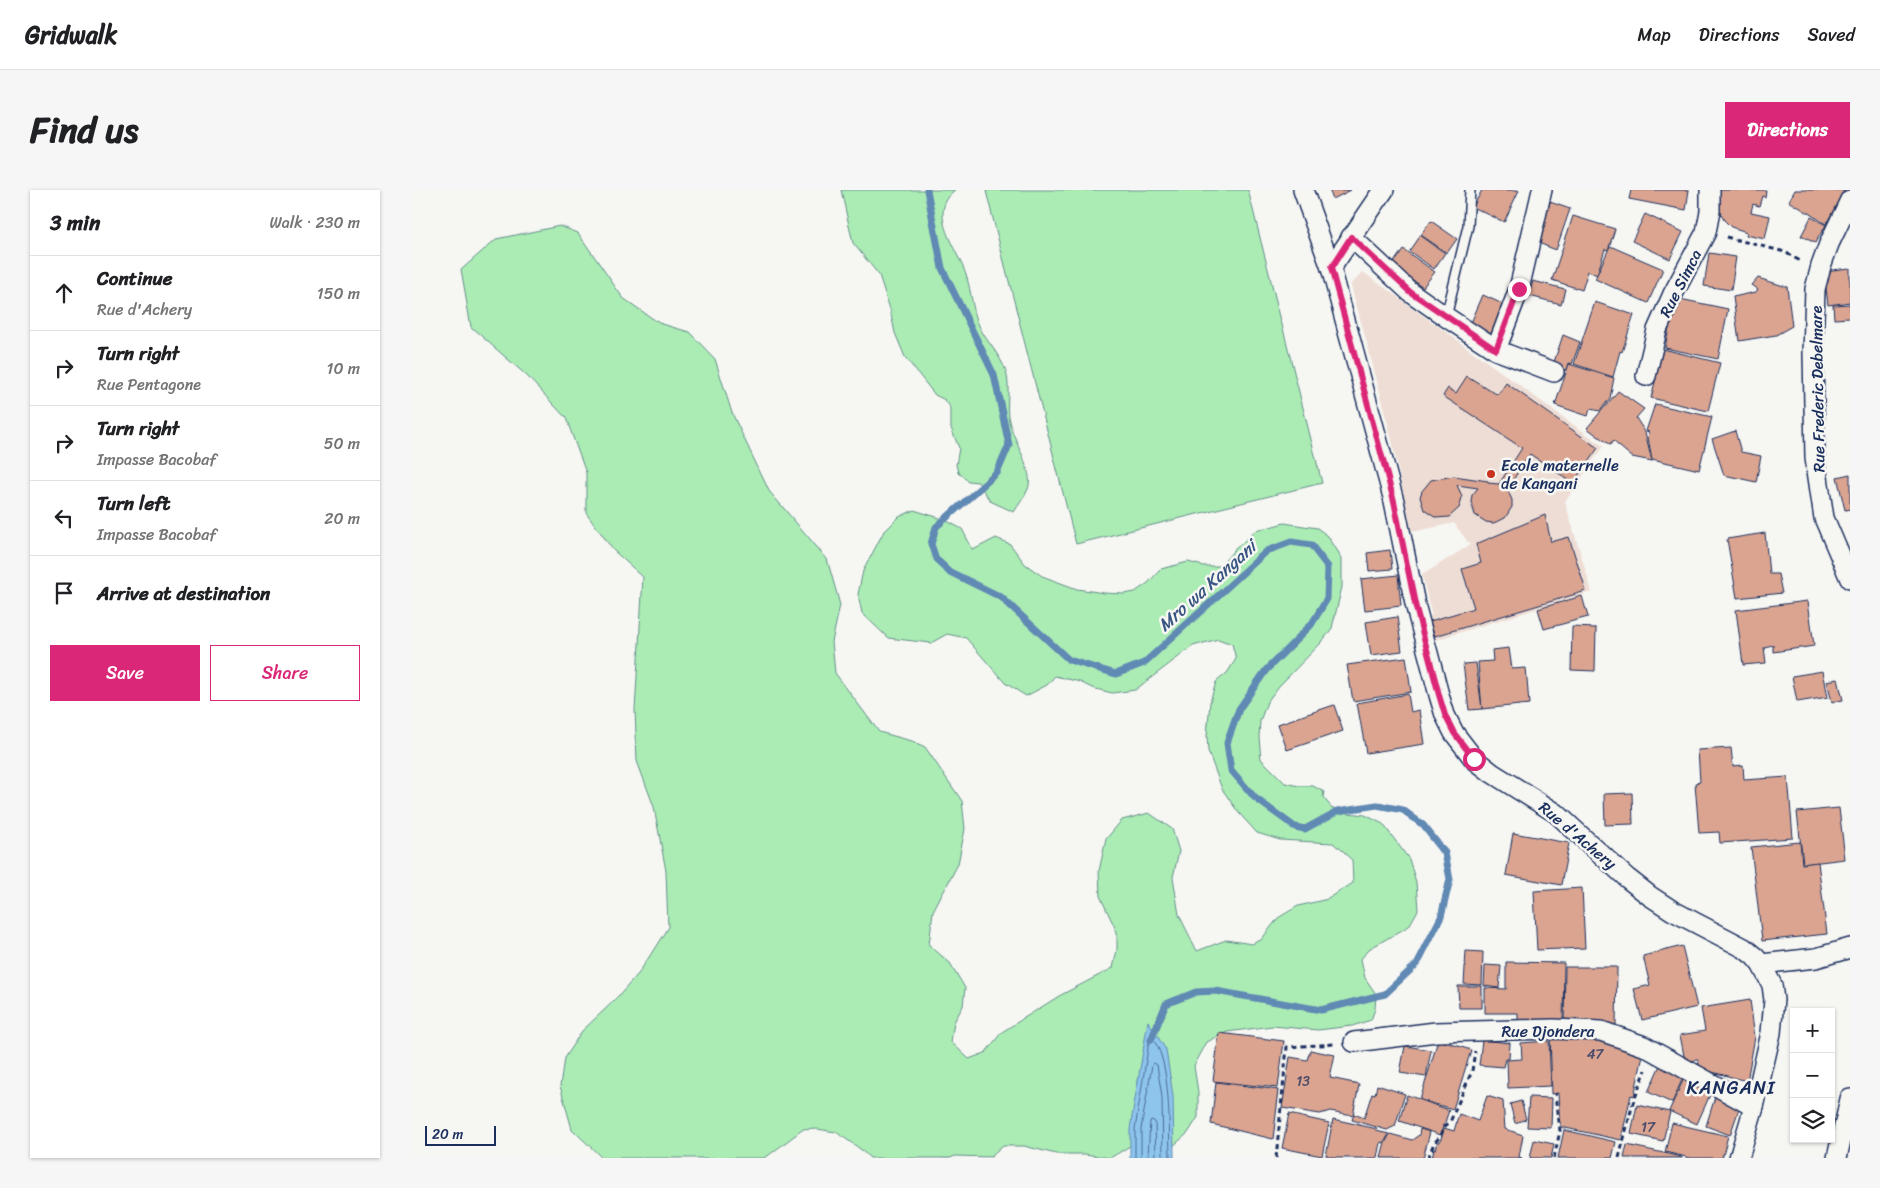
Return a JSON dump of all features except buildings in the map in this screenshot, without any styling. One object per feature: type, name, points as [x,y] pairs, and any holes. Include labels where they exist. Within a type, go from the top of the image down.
[{"type":"street","name":"Rue d'Achery","points":[[1304,190],[1331,268],[1394,501],[1417,613],[1445,715],[1454,733],[1474,759],[1492,774],[1556,813],[1626,878],[1650,896],[1672,911],[1744,948],[1761,964],[1772,985],[1774,1016],[1754,1107],[1739,1158]]},
{"type":"street","points":[[1331,268],[1384,190]]},
{"type":"street","points":[[1496,350],[1519,289],[1542,190]]},
{"type":"street","name":"Rue Simca","points":[[1646,376],[1661,321],[1706,232],[1710,211],[1710,190]]},
{"type":"street","name":"Rue Frederic Debelmare","points":[[1850,200],[1829,244],[1815,288],[1813,353],[1815,457],[1824,518],[1850,579]]},
{"type":"street","points":[[1351,237],[1409,291],[1446,317],[1496,350],[1554,372]]},
{"type":"street","points":[[1761,964],[1816,958],[1850,948]]},
{"type":"street","name":"Rue Djondera","points":[[1354,1042],[1436,1032],[1553,1029],[1601,1030],[1654,1051],[1754,1107]]},
{"type":"street","points":[[1837,1158],[1850,1099]]},
{"type":"lane","points":[[1446,317],[1468,226],[1470,190]]},
{"type":"path","points":[[1706,232],[1786,252],[1808,268],[1813,276],[1815,288]]},
{"type":"path","points":[[1428,1158],[1444,1127],[1450,1122],[1472,1071],[1478,1031]]},
{"type":"path","points":[[1276,1158],[1287,1047],[1354,1042]]},
{"type":"path","points":[[1619,1158],[1633,1103],[1654,1051]]},
{"type":"path","points":[[1554,1158],[1560,1131],[1556,1093]]},
{"type":"shaded area","name":"Ecole maternelle de Kangani","points":[[1363,272],[1603,446],[1565,502],[1592,592],[1435,640],[1427,617],[1432,615],[1422,575],[1470,545],[1454,523],[1412,532],[1386,414],[1351,285]]},
{"type":"green space","points":[[841,190],[956,190],[947,199],[943,209],[943,220],[966,275],[978,323],[1006,372],[1009,421],[1029,474],[1028,489],[1014,512],[990,501],[978,482],[968,481],[958,472],[956,465],[959,448],[951,428],[951,408],[945,400],[935,395],[905,357],[895,333],[890,309],[879,275],[853,243]]},
{"type":"green space","points":[[1248,190],[1322,483],[1076,544],[986,191]]},
{"type":"green space","points":[[560,226],[578,233],[623,298],[659,323],[689,332],[715,359],[732,413],[769,491],[827,559],[840,605],[832,642],[835,673],[879,732],[912,741],[925,747],[962,801],[965,829],[958,864],[933,912],[929,945],[950,963],[965,988],[963,1006],[954,1022],[951,1042],[969,1059],[985,1053],[1002,1032],[1059,996],[1113,968],[1117,950],[1117,932],[1100,896],[1099,871],[1106,839],[1122,820],[1149,813],[1172,829],[1179,851],[1173,877],[1179,915],[1197,951],[1226,940],[1252,944],[1261,940],[1278,918],[1298,906],[1328,899],[1353,883],[1352,860],[1333,843],[1280,840],[1257,833],[1238,812],[1222,789],[1208,751],[1207,735],[1210,702],[1216,682],[1227,673],[1236,659],[1232,644],[1218,639],[1193,646],[1135,690],[1112,693],[1055,676],[1047,685],[1026,696],[1005,683],[966,638],[947,634],[931,643],[888,638],[862,613],[858,594],[863,571],[883,533],[899,517],[914,510],[943,519],[962,529],[973,550],[996,538],[1010,544],[1025,564],[1042,576],[1077,589],[1124,594],[1135,592],[1148,583],[1161,569],[1188,562],[1203,566],[1220,566],[1235,549],[1256,531],[1284,523],[1317,528],[1328,536],[1342,558],[1342,587],[1332,628],[1322,642],[1279,686],[1267,702],[1260,721],[1259,737],[1261,759],[1285,783],[1313,786],[1324,792],[1323,797],[1331,807],[1348,813],[1365,815],[1383,824],[1409,859],[1416,882],[1418,910],[1409,926],[1369,949],[1361,959],[1365,978],[1376,994],[1375,1009],[1371,1020],[1352,1026],[1318,1030],[1272,1026],[1227,1032],[1207,1042],[1194,1066],[1198,1092],[1198,1117],[1188,1133],[1172,1147],[1130,1146],[1110,1158],[1085,1154],[1056,1154],[1024,1146],[1003,1146],[991,1157],[870,1158],[836,1132],[817,1129],[802,1130],[765,1158],[602,1158],[572,1129],[560,1086],[564,1058],[582,1031],[617,998],[639,973],[668,927],[666,871],[654,807],[637,761],[635,710],[643,577],[613,550],[586,512],[586,473],[566,418],[526,375],[471,327],[461,270],[496,239]]},
{"type":"water","points":[[1148,1021],[1166,1050],[1173,1096],[1174,1158],[1130,1158],[1130,1129]]},
{"type":"waterway","name":"Mro wa Kangani","points":[[927,190],[942,268],[994,375],[1009,445],[997,473],[936,527],[931,544],[936,559],[950,572],[1001,597],[1069,660],[1116,674],[1144,663],[1267,551],[1291,542],[1311,545],[1328,567],[1327,599],[1311,625],[1266,670],[1239,709],[1227,743],[1231,770],[1255,798],[1295,827],[1305,829],[1338,811],[1377,805],[1403,810],[1423,825],[1445,853],[1450,879],[1441,917],[1417,964],[1385,994],[1321,1010],[1216,991],[1196,992],[1166,1004],[1151,1040]]},
{"type":"place","name":"Ecole maternelle de Kangani","points":[[1491,474]]},
{"type":"district","name":"KANGANI","points":[[1731,1087]]},
{"type":"route","points":[[1474,759],[1454,733],[1445,715],[1439,695],[1415,604],[1394,501],[1331,268],[1351,237],[1382,268],[1409,291],[1496,350],[1519,289]]}]
